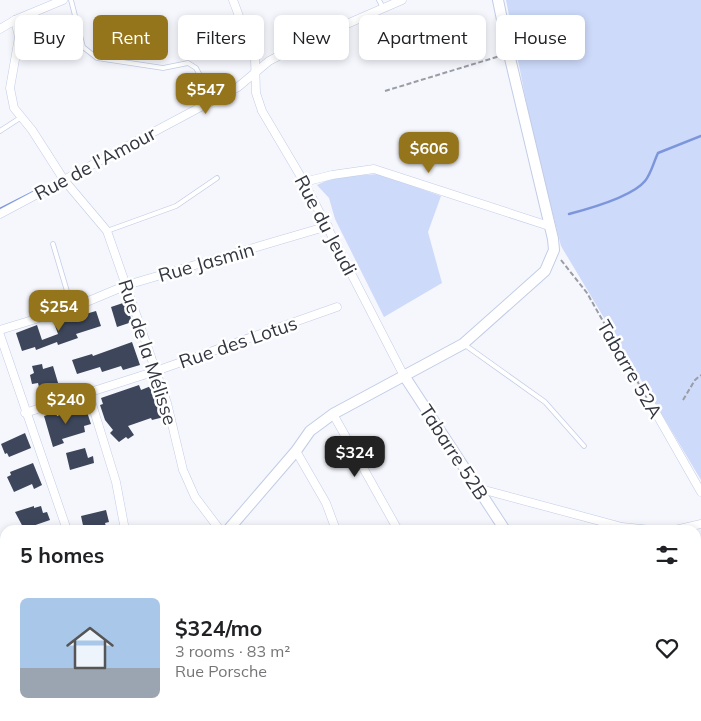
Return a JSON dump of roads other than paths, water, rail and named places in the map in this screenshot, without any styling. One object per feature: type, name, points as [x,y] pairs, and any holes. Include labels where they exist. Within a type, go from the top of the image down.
[{"type":"street","points":[[27,15],[63,0]]},
{"type":"street","name":"Rue du Jeudi","points":[[233,0],[255,59],[256,93],[262,111],[328,226],[403,374]]},
{"type":"street","name":"Rue de l'Amour","points":[[0,214],[238,87],[269,61],[303,42],[402,0]]},
{"type":"street","points":[[232,525],[296,451],[310,431],[333,414],[403,374],[463,344],[545,271],[554,250],[498,0]]},
{"type":"street","points":[[0,29],[15,20]]},
{"type":"street","name":"Rue de la Mélisse","points":[[15,60],[10,96],[20,118],[32,130],[64,180],[107,231],[128,285],[167,403],[183,470],[195,496],[216,525]]},
{"type":"street","points":[[304,182],[332,175],[374,170],[549,226]]},
{"type":"street","name":"Rue Jasmin","points":[[0,330],[72,308],[128,285],[328,226]]},
{"type":"street","name":"Rue des Lotus","points":[[25,413],[156,371],[337,307]]},
{"type":"street","points":[[0,334],[25,413],[65,525]]},
{"type":"street","name":"Tabarre 52B","points":[[403,374],[502,525]]},
{"type":"street","points":[[88,392],[116,482],[124,525]]},
{"type":"street","name":"Tabarre 52A","points":[[652,406],[701,492]]},
{"type":"street","points":[[333,414],[395,525]]},
{"type":"street","points":[[296,451],[326,503],[334,525]]},
{"type":"street","points":[[476,488],[615,525]]},
{"type":"lane","points":[[71,0],[82,47],[97,58],[163,68],[188,63],[196,68],[213,99]]},
{"type":"lane","points":[[379,0],[383,8]]},
{"type":"lane","points":[[0,131],[20,118]]},
{"type":"lane","points":[[107,231],[176,206],[217,178]]},
{"type":"lane","points":[[53,244],[72,308]]},
{"type":"lane","points":[[463,344],[545,402],[584,446]]},
{"type":"waterway","points":[[569,214],[609,202],[639,187],[651,171],[658,153],[701,136]]},
{"type":"waterway","points":[[0,209],[45,186]]}]
